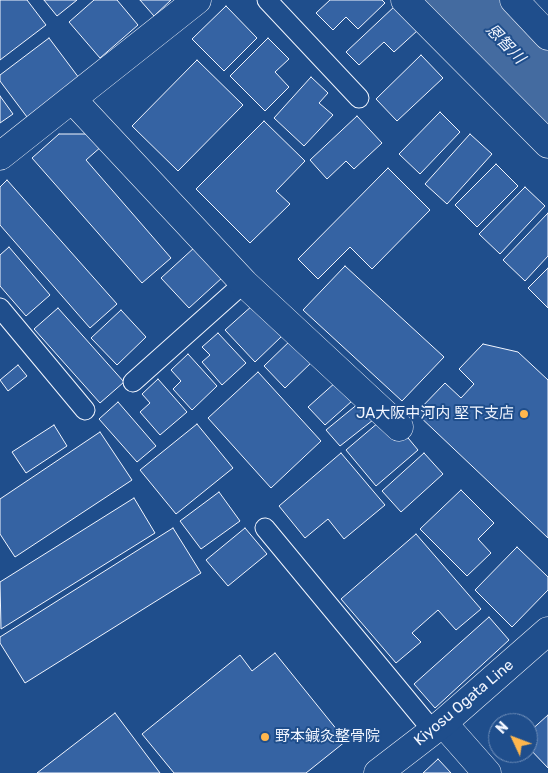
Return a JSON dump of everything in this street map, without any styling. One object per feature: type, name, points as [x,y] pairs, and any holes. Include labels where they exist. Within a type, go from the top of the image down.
[{"type":"street","points":[[0,156],[197,0]]},
{"type":"street","points":[[405,0],[548,144]]},
{"type":"street","points":[[514,0],[548,36]]},
{"type":"street","points":[[72,99],[244,283],[399,427]]},
{"type":"street","name":"Kiyosu Ogata Line","points":[[378,773],[438,727],[548,630]]},
{"type":"street","points":[[438,727],[487,773]]},
{"type":"lane","points":[[267,0],[359,98]]},
{"type":"lane","points":[[133,382],[244,283]]},
{"type":"lane","points":[[0,308],[85,410]]},
{"type":"lane","points":[[265,528],[438,727]]},
{"type":"building","points":[[0,0],[27,0],[46,25],[0,60]]},
{"type":"building","points":[[44,0],[77,0],[57,16]]},
{"type":"building","points":[[94,0],[117,0],[138,25],[100,58],[69,22]]},
{"type":"building","points":[[140,0],[171,0],[154,16]]},
{"type":"building","points":[[330,0],[382,0],[385,3],[358,29],[346,17],[333,30],[316,13]]},
{"type":"building","points":[[226,6],[257,38],[224,71],[192,39]]},
{"type":"building","points":[[395,6],[418,30],[394,52],[384,42],[359,65],[346,52]]},
{"type":"building","points":[[49,38],[79,78],[27,117],[0,81],[0,75]]},
{"type":"building","points":[[268,38],[289,59],[275,72],[289,87],[265,111],[230,76]]},
{"type":"building","points":[[421,55],[443,78],[397,121],[376,99]]},
{"type":"building","points":[[197,60],[243,105],[178,171],[132,126]]},
{"type":"building","points":[[311,77],[328,93],[319,103],[333,115],[304,146],[274,118]]},
{"type":"building","points":[[0,96],[13,114],[0,123]]},
{"type":"building","points":[[440,112],[460,132],[420,174],[399,154]]},
{"type":"building","points":[[357,116],[382,143],[354,169],[346,161],[327,179],[310,160]]},
{"type":"building","points":[[264,121],[305,161],[276,191],[290,204],[250,243],[196,189]]},
{"type":"building","points":[[59,134],[91,134],[102,146],[86,160],[171,258],[142,283],[32,158]]},
{"type":"building","points":[[470,134],[492,154],[447,204],[425,184]]},
{"type":"building","points":[[496,164],[518,186],[477,227],[455,205]]},
{"type":"building","points":[[388,168],[430,210],[372,269],[350,247],[318,279],[298,259]]},
{"type":"building","points":[[7,180],[117,304],[90,328],[0,225],[0,187]]},
{"type":"building","points":[[525,187],[545,206],[500,254],[479,234]]},
{"type":"building","points":[[548,213],[548,256],[525,281],[503,260]]},
{"type":"building","points":[[9,247],[50,295],[26,316],[0,286],[0,255]]},
{"type":"building","points":[[195,247],[223,277],[189,308],[161,278]]},
{"type":"building","points":[[345,266],[444,357],[402,401],[303,310]]},
{"type":"building","points":[[548,268],[548,308],[528,288]]},
{"type":"building","points":[[253,305],[282,336],[255,362],[225,330]]},
{"type":"building","points":[[58,308],[124,382],[100,403],[34,329]]},
{"type":"building","points":[[121,310],[146,337],[117,365],[91,338]]},
{"type":"building","points":[[218,333],[246,363],[222,385],[202,362],[210,355],[202,347]]},
{"type":"building","points":[[293,338],[314,360],[285,388],[264,366]]},
{"type":"building","points":[[483,344],[518,352],[548,380],[548,538],[416,413],[445,383],[461,398],[474,384],[459,369]]},
{"type":"building","points":[[188,354],[217,386],[192,410],[173,389],[181,381],[171,370]]},
{"type":"building","points":[[18,365],[27,376],[8,391],[0,380]]},
{"type":"building","points":[[258,372],[321,441],[271,488],[208,418]]},
{"type":"building","points":[[158,379],[187,412],[160,435],[140,412],[150,403],[142,394]]},
{"type":"building","points":[[336,382],[352,401],[325,425],[308,407]]},
{"type":"building","points":[[118,402],[156,446],[137,462],[99,419]]},
{"type":"building","points":[[359,403],[373,420],[340,446],[326,430]]},
{"type":"building","points":[[379,422],[395,441],[404,433],[418,450],[376,486],[346,450]]},
{"type":"building","points":[[197,424],[233,468],[176,514],[140,470]]},
{"type":"building","points":[[54,425],[67,446],[26,473],[12,452]]},
{"type":"building","points":[[100,432],[132,480],[15,557],[0,534],[0,499]]},
{"type":"building","points":[[341,453],[385,505],[344,539],[328,519],[305,538],[279,506]]},
{"type":"building","points":[[424,453],[443,474],[401,512],[382,491]]},
{"type":"building","points":[[461,490],[494,523],[478,539],[491,553],[467,576],[420,529]]},
{"type":"building","points":[[219,492],[240,521],[201,549],[180,521]]},
{"type":"building","points":[[134,498],[155,533],[1,629],[0,582]]},
{"type":"building","points":[[173,528],[201,573],[25,683],[0,643],[0,637]]},
{"type":"building","points":[[245,528],[267,554],[228,586],[206,560]]},
{"type":"building","points":[[416,534],[481,609],[456,630],[438,610],[412,633],[421,642],[396,663],[341,599]]},
{"type":"building","points":[[517,547],[548,577],[548,590],[512,627],[475,590]]},
{"type":"building","points":[[489,617],[509,640],[435,708],[414,684]]},
{"type":"building","points":[[275,653],[346,741],[306,773],[174,773],[142,734],[240,655],[252,671]]},
{"type":"building","points":[[115,713],[160,773],[37,773]]},
{"type":"building","points":[[548,715],[548,768],[538,758],[538,724]]},
{"type":"building","points":[[438,759],[451,773],[423,773]]},
{"type":"waterway","name":"恩智川","points":[[462,0],[548,89]]},
{"type":"place","name":"JA大阪中河内 堅下支店","points":[[524,414]]},
{"type":"place","name":"野本鍼灸整骨院","points":[[265,737]]}]
